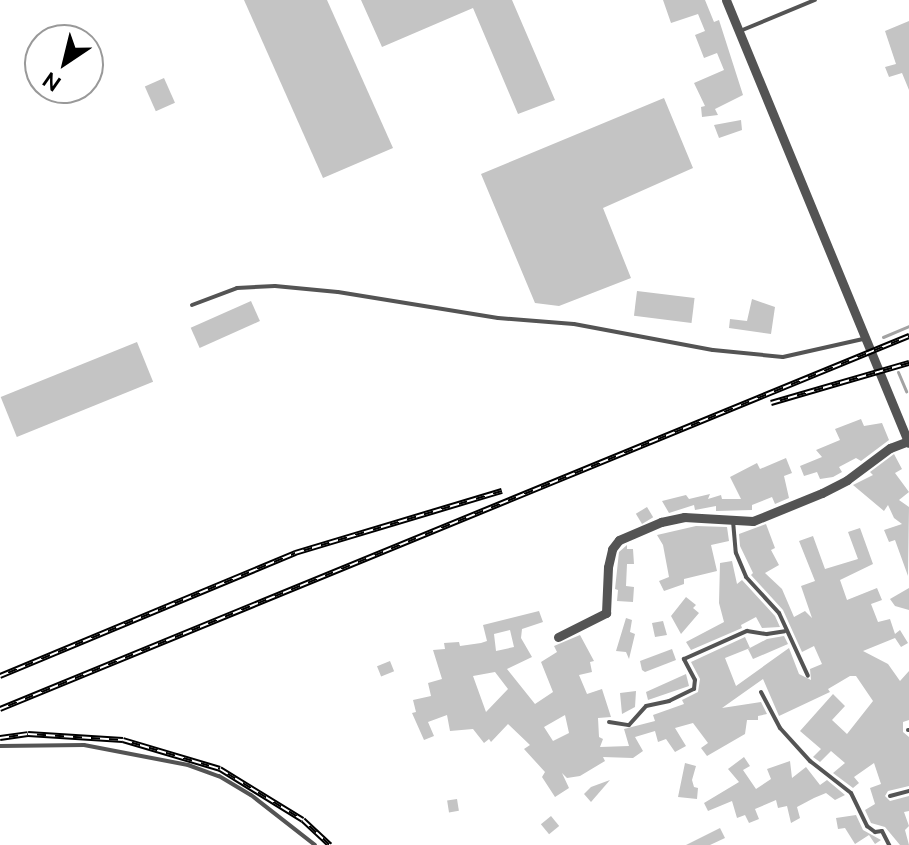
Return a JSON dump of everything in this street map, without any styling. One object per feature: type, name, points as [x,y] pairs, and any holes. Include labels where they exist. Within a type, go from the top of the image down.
[{"type":"street","points":[[558,637],[606,613],[608,567],[612,549],[619,540],[661,522],[684,517],[753,521],[822,493],[847,480],[890,448],[909,442],[905,424],[863,339],[726,0]]},
{"type":"lane","points":[[739,31],[815,0]]},
{"type":"lane","points":[[192,305],[237,288],[275,286],[338,292],[498,318],[574,324],[713,350],[783,357],[863,339]]},
{"type":"lane","points":[[733,521],[736,553],[746,577],[779,613],[808,676]]},
{"type":"lane","points":[[609,722],[629,725],[646,706],[669,701],[694,689],[695,680],[684,659],[747,631],[767,634],[785,631]]},
{"type":"lane","points":[[761,692],[780,728],[810,761],[851,793],[867,826],[875,832],[882,831],[889,845]]},
{"type":"lane","points":[[0,746],[84,745],[188,765],[219,776],[251,795],[315,845]]},
{"type":"lane","points":[[890,796],[909,791]]},
{"type":"building","points":[[244,0],[327,0],[393,148],[323,178]]},
{"type":"building","points":[[361,0],[512,0],[555,100],[518,114],[473,8],[382,47]]},
{"type":"building","points":[[663,0],[705,0],[714,22],[719,20],[743,95],[715,109],[718,115],[702,117],[701,107],[705,106],[694,83],[724,70],[717,53],[704,58],[695,35],[705,31],[698,14],[671,23]]},
{"type":"building","points":[[909,21],[909,90],[902,73],[889,77],[885,67],[896,64],[885,31]]},
{"type":"building","points":[[164,78],[175,103],[156,111],[145,87]]},
{"type":"building","points":[[664,98],[693,168],[603,208],[631,278],[559,306],[535,303],[481,174]]},
{"type":"building","points":[[741,120],[742,130],[719,138],[714,125]]},
{"type":"building","points":[[637,291],[695,298],[692,323],[634,316]]},
{"type":"building","points":[[752,299],[775,307],[771,334],[729,328],[730,319],[747,321]]},
{"type":"building","points":[[251,301],[260,321],[200,348],[191,328]]},
{"type":"building","points":[[137,342],[153,382],[17,437],[1,397]]},
{"type":"building","points":[[861,419],[864,426],[882,423],[889,440],[861,461],[856,458],[839,467],[842,472],[833,477],[820,479],[817,472],[804,476],[800,466],[822,457],[816,450],[840,440],[835,429]]},
{"type":"building","points":[[894,454],[902,469],[895,473],[909,492],[899,500],[909,507],[908,576],[895,540],[889,542],[884,530],[902,524],[894,518],[888,505],[884,511],[853,485],[873,475],[870,472]]},
{"type":"building","points":[[786,458],[792,473],[784,476],[789,498],[775,504],[772,497],[752,505],[752,510],[716,511],[716,506],[695,510],[694,505],[669,513],[662,501],[686,495],[689,499],[710,494],[708,499],[721,495],[722,499],[741,499],[730,477],[757,463],[760,469]]},
{"type":"building","points":[[647,507],[653,517],[642,524],[636,514]]},
{"type":"building","points":[[766,524],[775,548],[771,550],[779,565],[765,573],[782,589],[794,617],[805,611],[812,618],[801,586],[815,581],[799,541],[813,536],[825,569],[858,559],[848,532],[860,528],[873,564],[840,580],[847,600],[877,588],[882,600],[871,604],[878,622],[890,619],[895,634],[900,630],[908,643],[901,647],[895,638],[863,651],[888,664],[900,681],[909,671],[909,720],[903,722],[903,732],[909,737],[909,786],[888,791],[885,796],[890,801],[909,796],[909,811],[904,812],[909,826],[905,830],[909,845],[900,845],[885,827],[871,823],[865,810],[875,804],[870,788],[881,784],[874,763],[854,777],[859,783],[853,788],[833,773],[845,763],[831,751],[820,762],[813,757],[821,749],[800,731],[833,694],[845,706],[832,720],[847,734],[873,701],[856,676],[850,676],[828,689],[830,692],[779,716],[763,679],[722,708],[761,702],[767,714],[758,716],[758,720],[747,720],[745,734],[707,756],[701,748],[708,743],[693,723],[675,728],[686,746],[675,752],[666,739],[658,742],[655,731],[635,737],[643,751],[633,758],[603,757],[605,761],[580,776],[567,778],[562,773],[569,788],[555,797],[542,777],[545,772],[524,749],[530,745],[508,724],[491,742],[489,739],[484,743],[473,729],[450,731],[447,715],[428,722],[434,736],[424,740],[412,713],[416,712],[413,700],[431,696],[428,683],[442,679],[433,650],[445,649],[444,643],[459,642],[460,646],[487,641],[483,625],[539,611],[543,622],[522,629],[521,638],[532,657],[507,669],[535,704],[553,692],[541,662],[557,652],[554,646],[580,635],[594,661],[590,662],[592,672],[579,675],[587,694],[602,689],[611,717],[598,718],[599,737],[603,739],[600,747],[629,746],[624,729],[655,721],[653,715],[684,704],[682,700],[698,692],[700,679],[691,662],[745,637],[750,648],[725,658],[736,686],[789,648],[799,674],[811,680],[810,669],[822,664],[814,646],[802,652],[783,610],[751,575],[753,573],[740,546],[739,534]],"holes":[[[510,630],[514,647],[496,651],[494,634]],[[495,672],[508,689],[486,712],[473,676]],[[565,715],[569,733],[553,741],[544,727]]]},
{"type":"building","points":[[696,526],[727,527],[729,541],[711,545],[717,571],[684,579],[684,584],[664,591],[659,581],[669,577],[663,545],[657,535]]},
{"type":"building","points":[[627,545],[627,549],[633,549],[634,564],[627,564],[626,586],[634,587],[633,602],[617,601],[618,590],[615,589],[619,552]]},
{"type":"building","points":[[732,561],[737,584],[742,580],[775,616],[780,627],[762,628],[756,617],[741,625],[742,628],[691,650],[686,642],[724,622],[719,603],[720,563]]},
{"type":"building","points":[[909,588],[909,610],[895,606],[890,599]]},
{"type":"building","points":[[686,597],[696,605],[693,608],[699,613],[681,634],[671,616]]},
{"type":"building","points":[[626,618],[632,620],[630,632],[635,634],[629,659],[626,652],[616,651]]},
{"type":"building","points":[[663,621],[667,635],[655,637],[652,623]]},
{"type":"building","points":[[784,636],[788,644],[753,659],[748,649],[767,639]]},
{"type":"building","points":[[672,649],[676,660],[645,672],[642,670],[640,661]]},
{"type":"building","points":[[390,661],[394,671],[381,676],[377,666]]},
{"type":"building","points":[[686,674],[689,686],[648,700],[646,692]]},
{"type":"building","points":[[636,691],[635,707],[622,714],[620,693]]},
{"type":"building","points":[[744,757],[750,766],[743,770],[756,789],[771,779],[767,769],[790,761],[792,778],[806,767],[820,785],[827,780],[845,795],[835,800],[826,793],[814,798],[797,807],[800,818],[791,823],[787,806],[778,808],[776,800],[755,809],[759,819],[749,823],[745,815],[737,818],[732,801],[708,811],[704,803],[739,782],[728,769]]},
{"type":"building","points":[[685,763],[696,766],[692,780],[694,787],[698,788],[697,799],[678,797]]},
{"type":"building","points":[[610,780],[591,802],[584,794],[591,787]]},
{"type":"building","points":[[457,799],[459,811],[449,812],[447,801]]},
{"type":"building","points":[[856,815],[863,830],[881,840],[875,844],[869,835],[855,844],[845,828],[838,829],[836,818]]},
{"type":"building","points":[[551,816],[559,826],[549,834],[541,824]]},
{"type":"building","points":[[720,828],[725,838],[710,845],[686,845]]},
{"type":"waterway","points":[[883,337],[909,326]]},
{"type":"waterway","points":[[898,372],[906,391]]},
{"type":"railway","points":[[0,709],[909,336]]},
{"type":"railway","points":[[771,403],[909,363]]},
{"type":"railway","points":[[0,676],[295,553],[502,491]]},
{"type":"railway","points":[[0,738],[28,734],[123,740],[220,769],[303,820],[330,845]]}]
